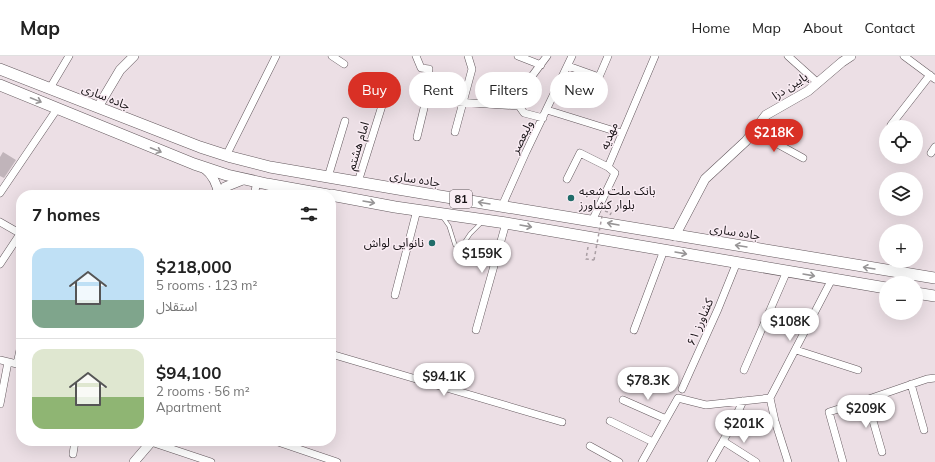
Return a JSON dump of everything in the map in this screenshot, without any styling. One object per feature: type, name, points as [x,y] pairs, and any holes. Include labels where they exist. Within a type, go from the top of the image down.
[{"type":"highway","name":"جاده ساری","points":[[0,69],[174,138],[226,156],[270,167],[502,206],[597,215],[675,236],[935,278]]},
{"type":"highway","name":"81","points":[[0,86],[161,152],[204,167],[289,190]]},
{"type":"highway","name":"81","points":[[336,196],[590,237],[879,287]]},
{"type":"highway","points":[[923,294],[935,296]]},
{"type":"street","points":[[50,88],[69,56]]},
{"type":"street","points":[[98,107],[120,70],[134,56]]},
{"type":"street","points":[[226,156],[276,56]]},
{"type":"street","points":[[332,56],[344,64]]},
{"type":"street","points":[[416,56],[421,68],[429,69],[429,72]]},
{"type":"street","points":[[467,86],[472,70],[468,56]]},
{"type":"street","points":[[518,56],[542,65]]},
{"type":"street","points":[[536,72],[547,56]]},
{"type":"street","name":"ولیعصر","points":[[502,206],[572,56]]},
{"type":"street","points":[[568,66],[599,77],[608,56]]},
{"type":"street","name":"مهدیه","points":[[597,215],[615,173],[608,167],[621,133],[655,56]]},
{"type":"street","points":[[788,56],[818,83]]},
{"type":"street","name":"پایین دزا","points":[[675,236],[705,178],[746,141],[766,115],[808,91],[818,83],[838,59],[851,56]]},
{"type":"street","points":[[895,120],[932,77],[904,56]]},
{"type":"street","name":"امام هشتم","points":[[358,182],[381,108]]},
{"type":"street","points":[[417,137],[424,108]]},
{"type":"street","points":[[455,132],[461,108]]},
{"type":"street","points":[[520,108],[524,113],[543,118]]},
{"type":"street","points":[[0,193],[57,109]]},
{"type":"street","points":[[547,110],[621,133]]},
{"type":"street","points":[[328,177],[345,121]]},
{"type":"street","points":[[754,131],[803,158]]},
{"type":"street","points":[[567,179],[580,153],[608,167]]},
{"type":"street","points":[[204,167],[212,174],[218,190]]},
{"type":"street","points":[[223,190],[225,187],[245,179]]},
{"type":"street","points":[[256,190],[258,182]]},
{"type":"street","points":[[395,295],[418,210]]},
{"type":"street","points":[[0,222],[16,231]]},
{"type":"street","points":[[476,330],[506,223]]},
{"type":"street","points":[[0,264],[16,241]]},
{"type":"street","points":[[634,330],[664,250]]},
{"type":"street","name":"کشاورز ۶۱","points":[[682,389],[715,316],[737,262]]},
{"type":"street","points":[[744,370],[787,271]]},
{"type":"street","points":[[788,462],[775,421],[770,398],[832,279]]},
{"type":"street","points":[[796,350],[858,370]]},
{"type":"street","points":[[336,355],[562,422]]},
{"type":"street","points":[[0,360],[16,364]]},
{"type":"street","points":[[0,404],[8,362]]},
{"type":"street","points":[[843,462],[829,412],[926,379],[935,378]]},
{"type":"street","points":[[911,384],[924,430]]},
{"type":"street","points":[[642,462],[678,398],[706,405],[770,398]]},
{"type":"street","points":[[623,400],[666,419]]},
{"type":"street","points":[[867,400],[882,452]]},
{"type":"street","points":[[711,462],[743,401]]},
{"type":"street","points":[[610,421],[653,442]]},
{"type":"street","points":[[723,441],[756,462]]},
{"type":"street","points":[[73,454],[74,446]]},
{"type":"street","points":[[134,462],[148,446]]},
{"type":"street","points":[[163,446],[211,462]]},
{"type":"street","points":[[290,446],[337,462]]},
{"type":"street","points":[[590,446],[619,462]]},
{"type":"lane","points":[[440,213],[449,226],[455,245],[462,246],[470,234],[485,220]]},
{"type":"path","points":[[590,237],[586,259],[594,260],[597,215],[611,213],[609,217]]},
{"type":"building","points":[[3,152],[16,160],[4,178],[0,176],[0,157]]},
{"type":"place","name":"بانک ملت شعبه بلوار کشاورز","points":[[571,198]]},
{"type":"place","name":"نانوایی لواش","points":[[432,243]]}]
